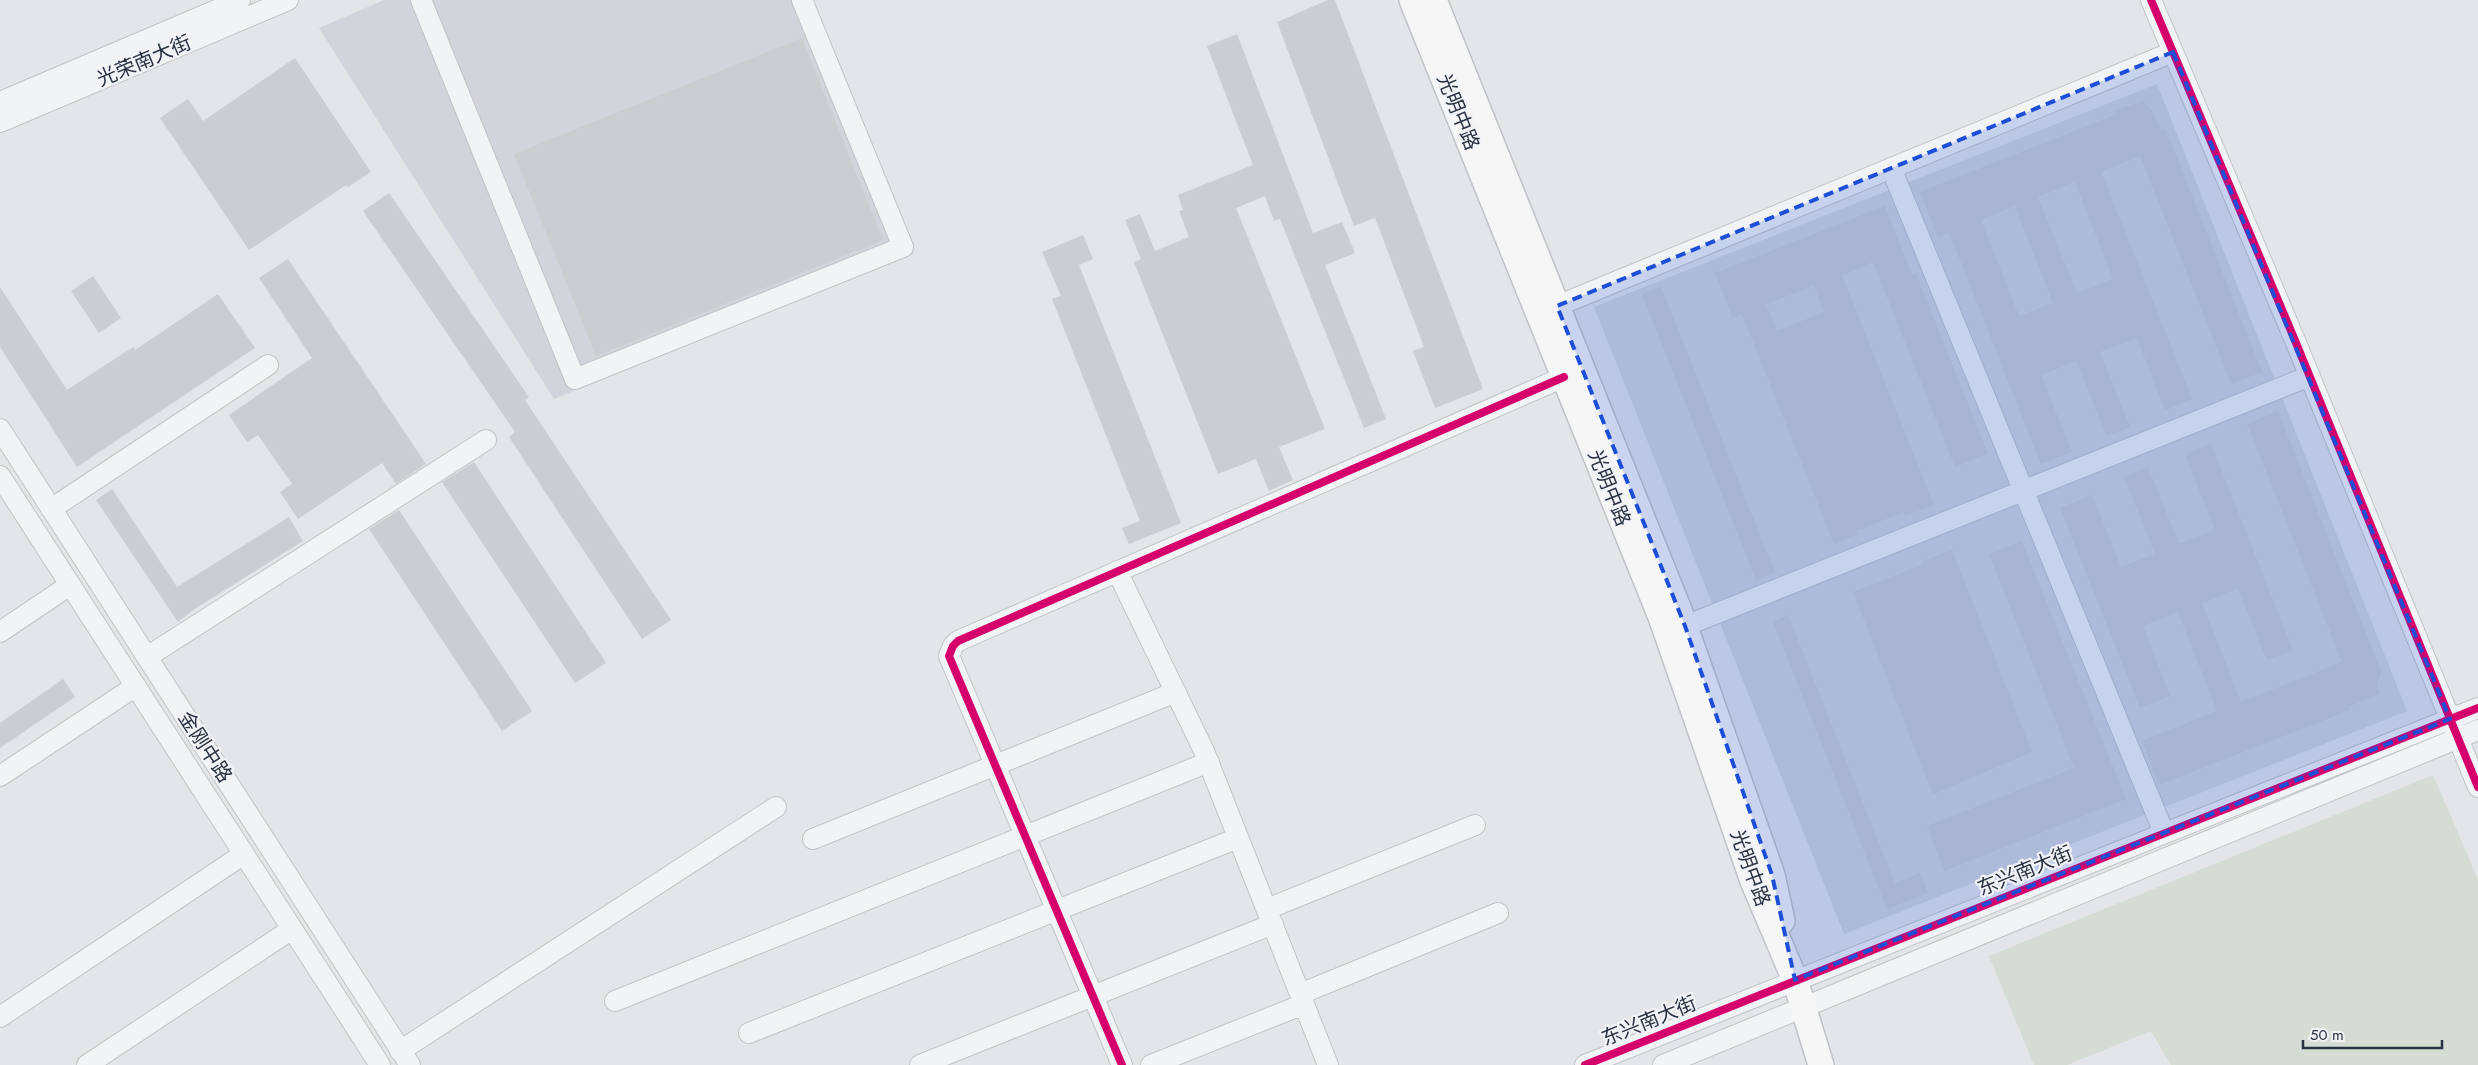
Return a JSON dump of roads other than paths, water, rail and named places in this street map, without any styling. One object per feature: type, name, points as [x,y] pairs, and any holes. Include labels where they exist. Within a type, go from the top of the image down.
[{"type":"main road","name":"光明中路","points":[[1412,0],[1661,617],[1753,881],[1794,980],[1821,1065]]},
{"type":"main road","name":"光明中路","points":[[1434,0],[1685,626],[1772,875],[1794,980]]},
{"type":"street","name":"光荣南大街","points":[[0,102],[240,0]]},
{"type":"street","name":"光荣南大街","points":[[0,122],[288,0]]},
{"type":"street","points":[[421,0],[575,380],[903,247],[802,0]]},
{"type":"street","points":[[2151,0],[2310,376],[2478,787]]},
{"type":"street","points":[[1557,306],[2173,52]]},
{"type":"street","points":[[1891,168],[2164,833]]},
{"type":"street","points":[[51,509],[268,365]]},
{"type":"street","points":[[1122,1065],[950,656],[953,646],[958,641],[1564,376]]},
{"type":"street","points":[[1685,626],[2310,376]]},
{"type":"street","name":"金刚中路","points":[[0,430],[405,1058]]},
{"type":"street","points":[[147,657],[486,440]]},
{"type":"street","name":"金刚中路","points":[[0,476],[380,1065]]},
{"type":"street","points":[[1117,571],[1209,762],[1328,1065]]},
{"type":"street","points":[[0,632],[70,585]]},
{"type":"street","points":[[0,776],[136,686]]},
{"type":"street","points":[[813,839],[1176,692]]},
{"type":"street","name":"东兴南大街","points":[[1585,1065],[2478,708]]},
{"type":"street","points":[[1669,1064],[2478,730]]},
{"type":"street","points":[[615,1001],[1209,762]]},
{"type":"street","points":[[405,1058],[776,807]]},
{"type":"street","points":[[920,1065],[1093,996],[1475,825]]},
{"type":"street","points":[[750,1033],[1238,838]]},
{"type":"street","points":[[0,1017],[244,854]]},
{"type":"street","points":[[1152,1065],[1498,913]]},
{"type":"street","points":[[87,1065],[292,929]]}]
